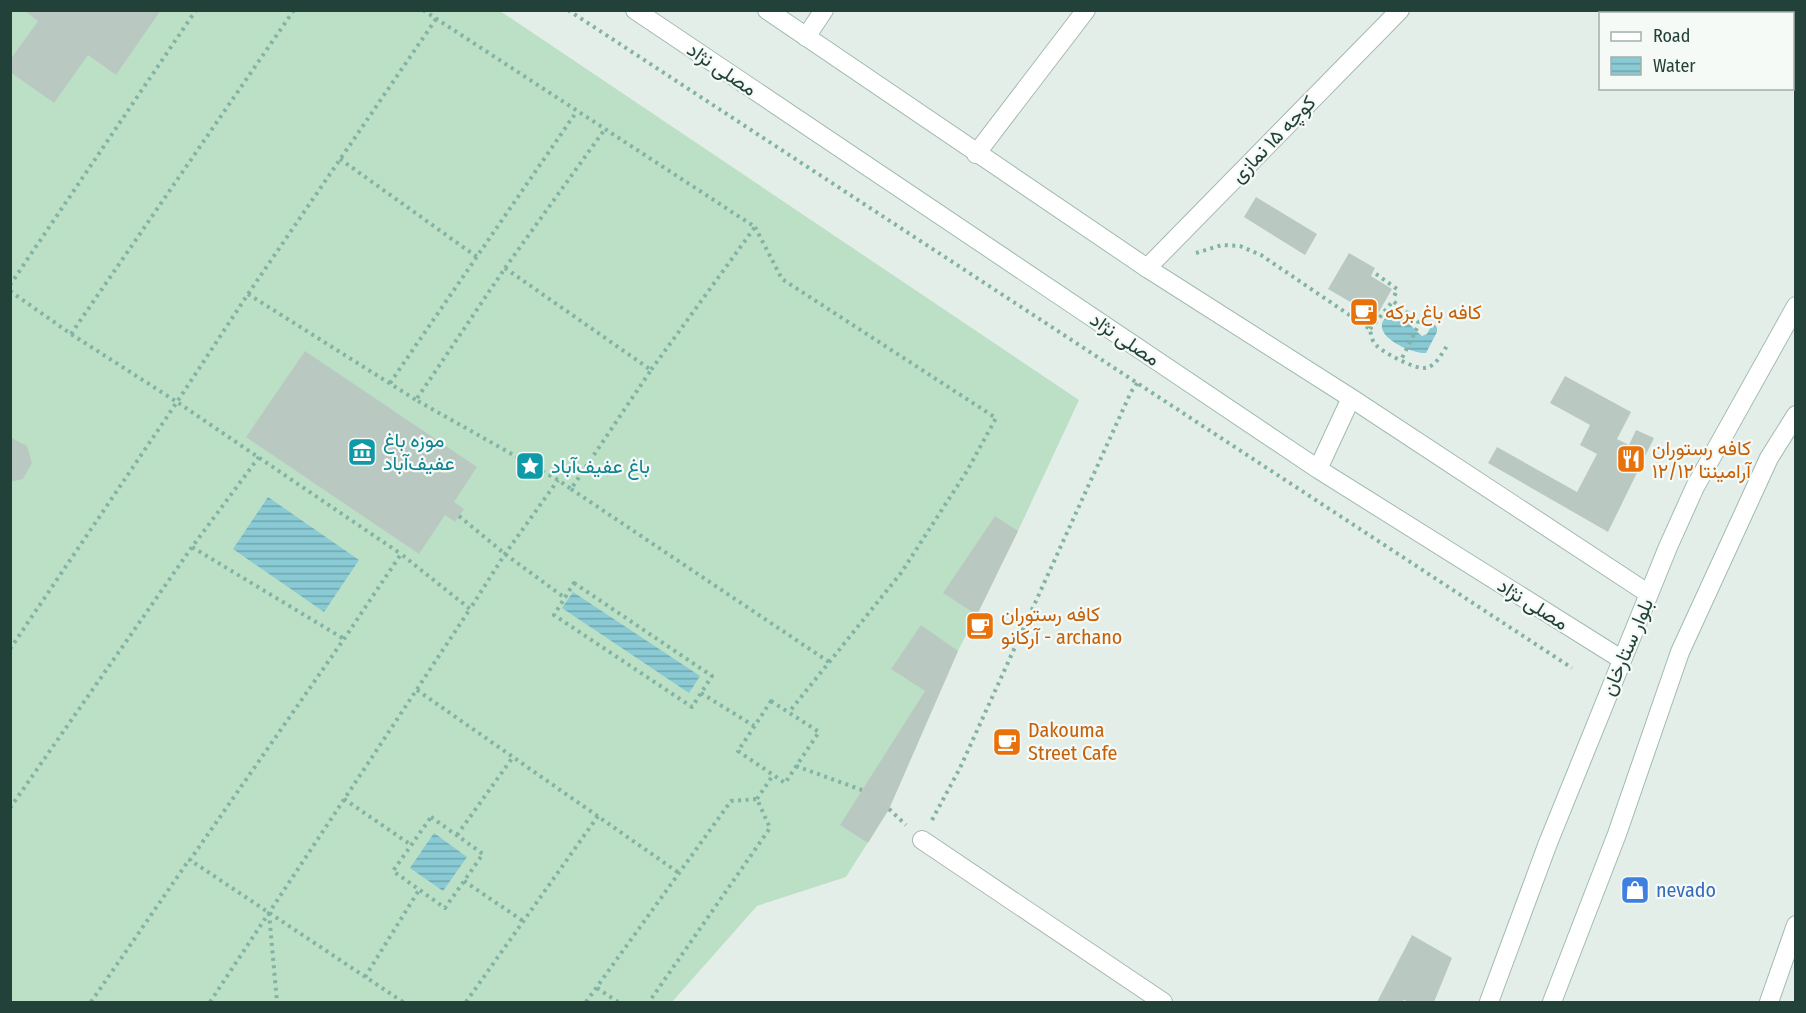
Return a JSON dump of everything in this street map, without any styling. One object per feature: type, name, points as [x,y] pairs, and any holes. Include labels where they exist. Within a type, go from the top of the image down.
[{"type":"main road","name":"مصلی نژاد","points":[[635,10],[1318,469],[1621,659]]},
{"type":"main road","points":[[768,10],[976,154],[1147,268],[1351,398],[1649,594]]},
{"type":"main road","points":[[806,37],[824,10]]},
{"type":"main road","points":[[976,154],[1086,10]]},
{"type":"main road","name":"کوچه ۱۵ نمازی","points":[[1147,268],[1400,10]]},
{"type":"main road","name":"بلوار ستارخان","points":[[1489,1002],[1548,843],[1621,659],[1695,487],[1796,306]]},
{"type":"main road","points":[[1318,469],[1351,398]]},
{"type":"main road","points":[[1552,1002],[1617,834],[1680,652],[1769,458],[1796,415]]},
{"type":"main road","points":[[922,840],[1163,1002]]},
{"type":"main road","points":[[1769,1002],[1796,925]]},
{"type":"path","points":[[10,285],[196,10]]},
{"type":"path","points":[[71,334],[294,10]]},
{"type":"path","points":[[423,10],[755,227],[782,279],[996,418],[967,471],[901,573],[789,712]]},
{"type":"path","points":[[568,10],[1572,668]]},
{"type":"path","points":[[10,649],[436,19]]},
{"type":"path","points":[[390,384],[577,111]]},
{"type":"path","points":[[416,400],[505,268],[605,129]]},
{"type":"path","points":[[340,159],[477,257]]},
{"type":"path","points":[[571,489],[651,370],[755,227]]},
{"type":"path","points":[[1222,245],[1240,246],[1261,255],[1370,329],[1376,346],[1401,360],[1424,369],[1433,366],[1447,346]]},
{"type":"path","points":[[505,268],[651,370]]},
{"type":"path","points":[[1370,329],[1393,300],[1397,289],[1376,274]]},
{"type":"path","points":[[10,291],[401,554],[470,609]]},
{"type":"path","points":[[248,294],[416,400],[558,480],[829,662]]},
{"type":"path","points":[[1393,300],[1418,321],[1417,328],[1401,360]]},
{"type":"path","points":[[922,840],[960,768],[1131,392],[1153,357]]},
{"type":"path","points":[[10,808],[192,547],[259,457]]},
{"type":"path","points":[[210,1002],[505,554],[558,480]]},
{"type":"path","points":[[459,516],[505,554],[565,598]]},
{"type":"path","points":[[192,547],[344,639]]},
{"type":"path","points":[[91,1002],[401,554]]},
{"type":"path","points":[[574,583],[712,676],[692,707],[554,615],[565,598],[574,583]]},
{"type":"path","points":[[417,690],[680,873]]},
{"type":"path","points":[[701,693],[754,726]]},
{"type":"path","points":[[771,700],[819,732],[785,783],[738,751],[754,726],[771,700]]},
{"type":"path","points":[[457,835],[513,757]]},
{"type":"path","points":[[796,766],[862,790]]},
{"type":"path","points":[[757,800],[773,775]]},
{"type":"path","points":[[344,799],[411,845]]},
{"type":"path","points":[[586,1002],[731,801],[757,800]]},
{"type":"path","points":[[649,1002],[770,828],[757,800]]},
{"type":"path","points":[[466,1002],[598,816]]},
{"type":"path","points":[[431,817],[483,854],[445,908],[393,871],[411,845],[431,817]]},
{"type":"path","points":[[190,860],[403,1002]]},
{"type":"path","points":[[464,881],[523,921]]},
{"type":"path","points":[[365,977],[419,890]]},
{"type":"path","points":[[268,912],[277,1002]]},
{"type":"path","points":[[597,988],[618,1002]]},
{"type":"green space","name":"باغ عفیف‌آباد","points":[[10,11],[500,11],[1079,400],[1018,531],[958,651],[889,809],[846,877],[757,906],[672,1002],[11,1002]]},
{"type":"water","points":[[1390,314],[1399,316],[1422,336],[1427,334],[1434,324],[1437,332],[1426,353],[1400,346],[1385,335],[1382,328],[1383,321]]},
{"type":"water","points":[[268,497],[359,560],[324,612],[233,549]]},
{"type":"water","points":[[573,592],[700,676],[689,693],[562,608]]},
{"type":"water","points":[[434,833],[467,857],[443,891],[410,868]]},
{"type":"building","points":[[24,10],[161,10],[116,75],[88,55],[54,103],[10,72],[10,60],[38,21]]},
{"type":"building","points":[[1256,197],[1317,234],[1305,255],[1244,217]]},
{"type":"building","points":[[1349,253],[1375,268],[1371,276],[1392,289],[1376,317],[1328,289]]},
{"type":"building","name":"موزه باغ عفیف‌آباد","points":[[305,351],[477,467],[454,502],[464,509],[455,522],[445,515],[419,554],[246,437]]},
{"type":"building","points":[[1565,376],[1631,412],[1617,439],[1629,445],[1636,430],[1654,438],[1608,532],[1488,463],[1497,447],[1577,492],[1597,454],[1580,445],[1590,425],[1550,403]]},
{"type":"building","points":[[10,437],[27,446],[32,463],[23,479],[10,482]]},
{"type":"building","points":[[995,516],[1018,531],[977,615],[943,593]]},
{"type":"building","points":[[921,625],[958,651],[889,809],[868,843],[840,825],[925,691],[891,669]]},
{"type":"building","points":[[1412,935],[1452,958],[1434,1002],[1404,1000],[1402,1002],[1377,1002]]},
{"type":"place","name":"کافه باغ برکه","points":[[1364,312]]},
{"type":"place","name":"موزه باغ عفیف‌آباد","points":[[362,452]]},
{"type":"place","name":"کافه رستوران آرامینتا ۱۲/۱۲","points":[[1631,459]]},
{"type":"place","name":"باغ عفیف‌آباد","points":[[530,466]]},
{"type":"place","name":"کافه رستوران آرکانو - archano","points":[[980,626]]},
{"type":"place","name":"Dakouma Street Cafe","points":[[1007,742]]},
{"type":"place","name":"nevado","points":[[1635,890]]}]
